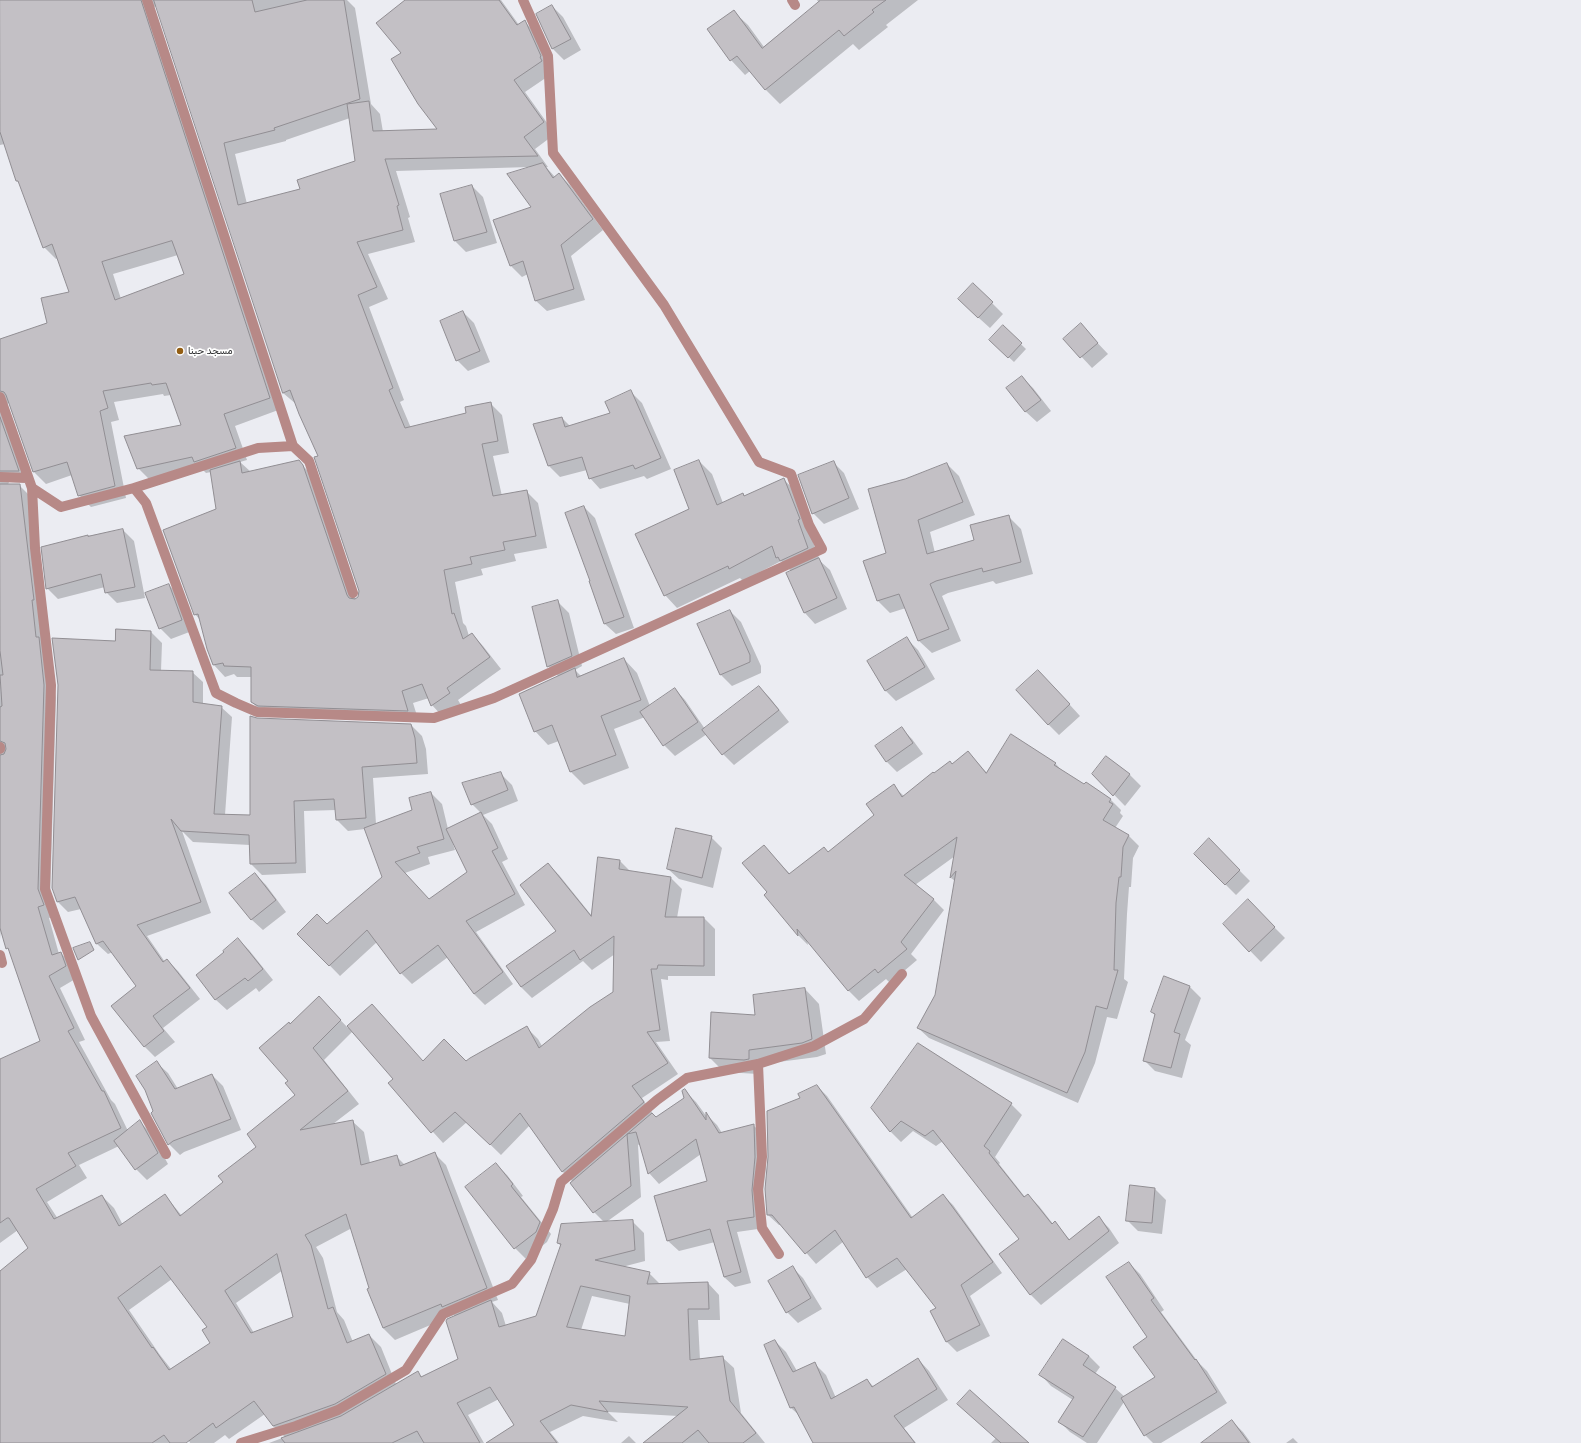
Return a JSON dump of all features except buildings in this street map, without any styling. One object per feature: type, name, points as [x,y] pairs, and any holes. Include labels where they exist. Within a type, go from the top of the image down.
[{"type":"street","points":[[147,0],[293,446],[309,461],[353,593]]},
{"type":"street","points":[[134,488],[146,503],[216,693],[257,712],[434,718],[494,698],[822,549],[809,525],[791,474],[759,462],[664,305],[554,153],[548,56],[523,0]]},
{"type":"street","points":[[0,397],[32,488],[35,548],[51,685],[45,889],[91,1016],[166,1154]]},
{"type":"street","points":[[32,488],[61,507],[134,488],[258,448],[293,446]]},
{"type":"street","points":[[0,477],[28,478]]},
{"type":"street","points":[[241,1443],[296,1426],[338,1410],[406,1370],[443,1314],[512,1284],[531,1260],[553,1210],[561,1182],[657,1100],[687,1078],[758,1064],[814,1046],[864,1018],[902,974]]},
{"type":"street","points":[[758,1064],[762,1157],[758,1188],[762,1228],[779,1254]]},
{"type":"place","name":"مسجد حبنا","points":[[180,351]]}]
